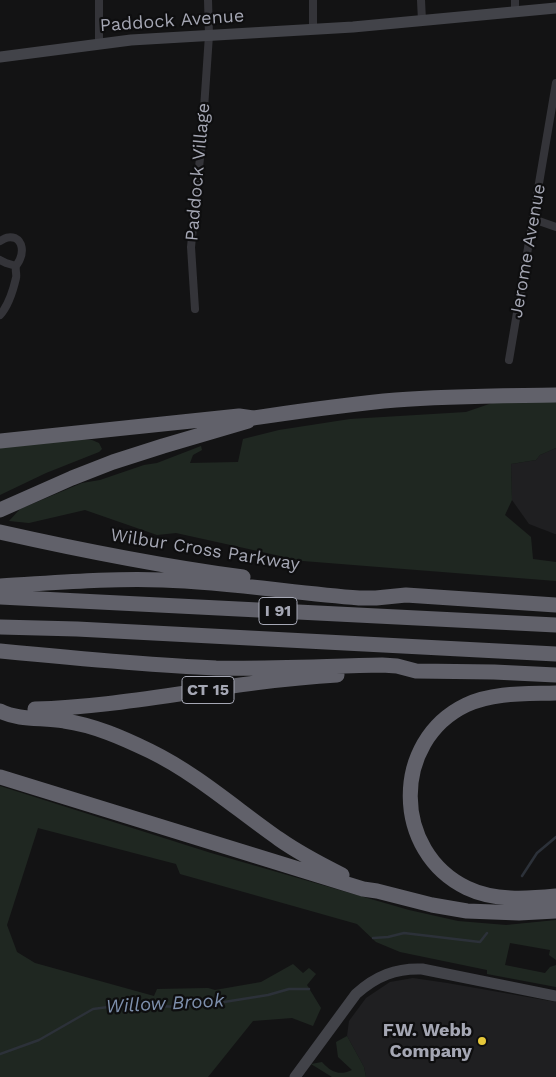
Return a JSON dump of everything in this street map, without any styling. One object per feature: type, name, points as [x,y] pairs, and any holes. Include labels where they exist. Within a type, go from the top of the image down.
[{"type":"highway","points":[[0,441],[239,416],[253,418],[397,400],[474,396],[556,396]]},
{"type":"highway","points":[[4,508],[113,462],[242,424],[253,418]]},
{"type":"highway","name":"Wilbur Cross Parkway","points":[[0,532],[94,552],[198,570],[406,595]]},
{"type":"highway","points":[[0,586],[162,580],[359,598],[406,595],[556,605]]},
{"type":"highway","name":"I 91","points":[[0,597],[556,625]]},
{"type":"highway","name":"I 91","points":[[0,628],[77,629],[556,654]]},
{"type":"highway","points":[[0,651],[192,667],[254,668],[382,664],[416,671]]},
{"type":"highway","name":"CT 15","points":[[0,710],[76,708],[287,679],[359,673],[416,671],[556,675]]},
{"type":"highway","points":[[556,693],[491,697],[473,702],[452,713],[435,729],[419,752],[412,772],[410,798],[414,826],[424,849],[437,866],[455,882],[476,892],[498,897],[556,896]]},
{"type":"highway","points":[[0,710],[15,717],[56,720],[88,726],[147,750],[174,763],[197,778],[296,850],[323,866],[377,891]]},
{"type":"highway","points":[[0,777],[359,888],[424,904],[467,911],[519,913],[556,911]]},
{"type":"main road","name":"Paddock Avenue","points":[[0,57],[131,40],[422,21],[556,8]]},
{"type":"main road","points":[[295,1077],[356,994],[376,979],[399,970],[422,969],[556,996]]},
{"type":"street","points":[[99,0],[99,43]]},
{"type":"street","name":"Paddock Village","points":[[195,309],[191,247],[202,138],[209,36],[208,0]]},
{"type":"street","points":[[312,0],[313,29]]},
{"type":"street","points":[[421,0],[422,21]]},
{"type":"street","points":[[515,0],[515,12]]},
{"type":"street","name":"Jerome Avenue","points":[[509,360],[556,83]]},
{"type":"street","points":[[533,219],[556,227]]},
{"type":"street","points":[[0,241],[10,237],[19,241],[22,249],[16,266],[12,294],[0,315]]},
{"type":"street","points":[[0,260],[16,266]]},
{"type":"shaded area","points":[[498,401],[556,402],[556,448],[540,455],[536,460],[511,464],[512,500],[505,515],[531,537],[533,559],[556,562],[556,581],[303,561],[176,533],[157,535],[85,510],[29,523],[9,521],[20,509],[82,483],[100,480],[144,465],[157,463],[201,446],[202,450],[193,455],[190,463],[238,462],[243,439],[279,430],[350,419],[466,412]]},
{"type":"shaded area","points":[[75,439],[92,440],[99,443],[102,449],[99,452],[46,473],[0,495],[0,447]]},
{"type":"shaded area","points":[[556,448],[555,534],[529,524],[512,500],[511,464],[536,460],[540,455]]},
{"type":"shaded area","points":[[0,786],[211,853],[409,910],[458,921],[506,925],[556,920],[556,960],[549,955],[550,950],[510,943],[505,965],[545,973],[550,967],[556,965],[556,987],[487,974],[487,970],[400,952],[376,942],[357,924],[180,874],[176,864],[38,828],[7,925],[17,952],[35,963],[154,996],[157,989],[208,988],[215,990],[261,982],[293,964],[303,973],[309,968],[316,974],[307,985],[321,1008],[313,1026],[292,1018],[253,1021],[208,1077],[0,1077]]},
{"type":"shaded area","points":[[413,978],[556,1002],[556,1077],[366,1077],[364,1067],[347,1036],[349,1021],[366,998],[390,982]]},
{"type":"shaded area","points":[[347,1036],[364,1067],[366,1077],[332,1077],[311,1064],[322,1062],[332,1071],[339,1073],[352,1070],[338,1057],[336,1042]]},
{"type":"waterway","name":"Willow Brook","points":[[522,876],[537,853],[556,837]]},
{"type":"waterway","name":"Willow Brook","points":[[373,938],[404,933],[480,942],[487,933]]},
{"type":"waterway","name":"Willow Brook","points":[[0,1054],[39,1040],[93,1009],[124,1005],[183,1007],[268,995],[289,989],[309,989]]},
{"type":"place","name":"F.W. Webb Company","points":[[482,1041]]}]
